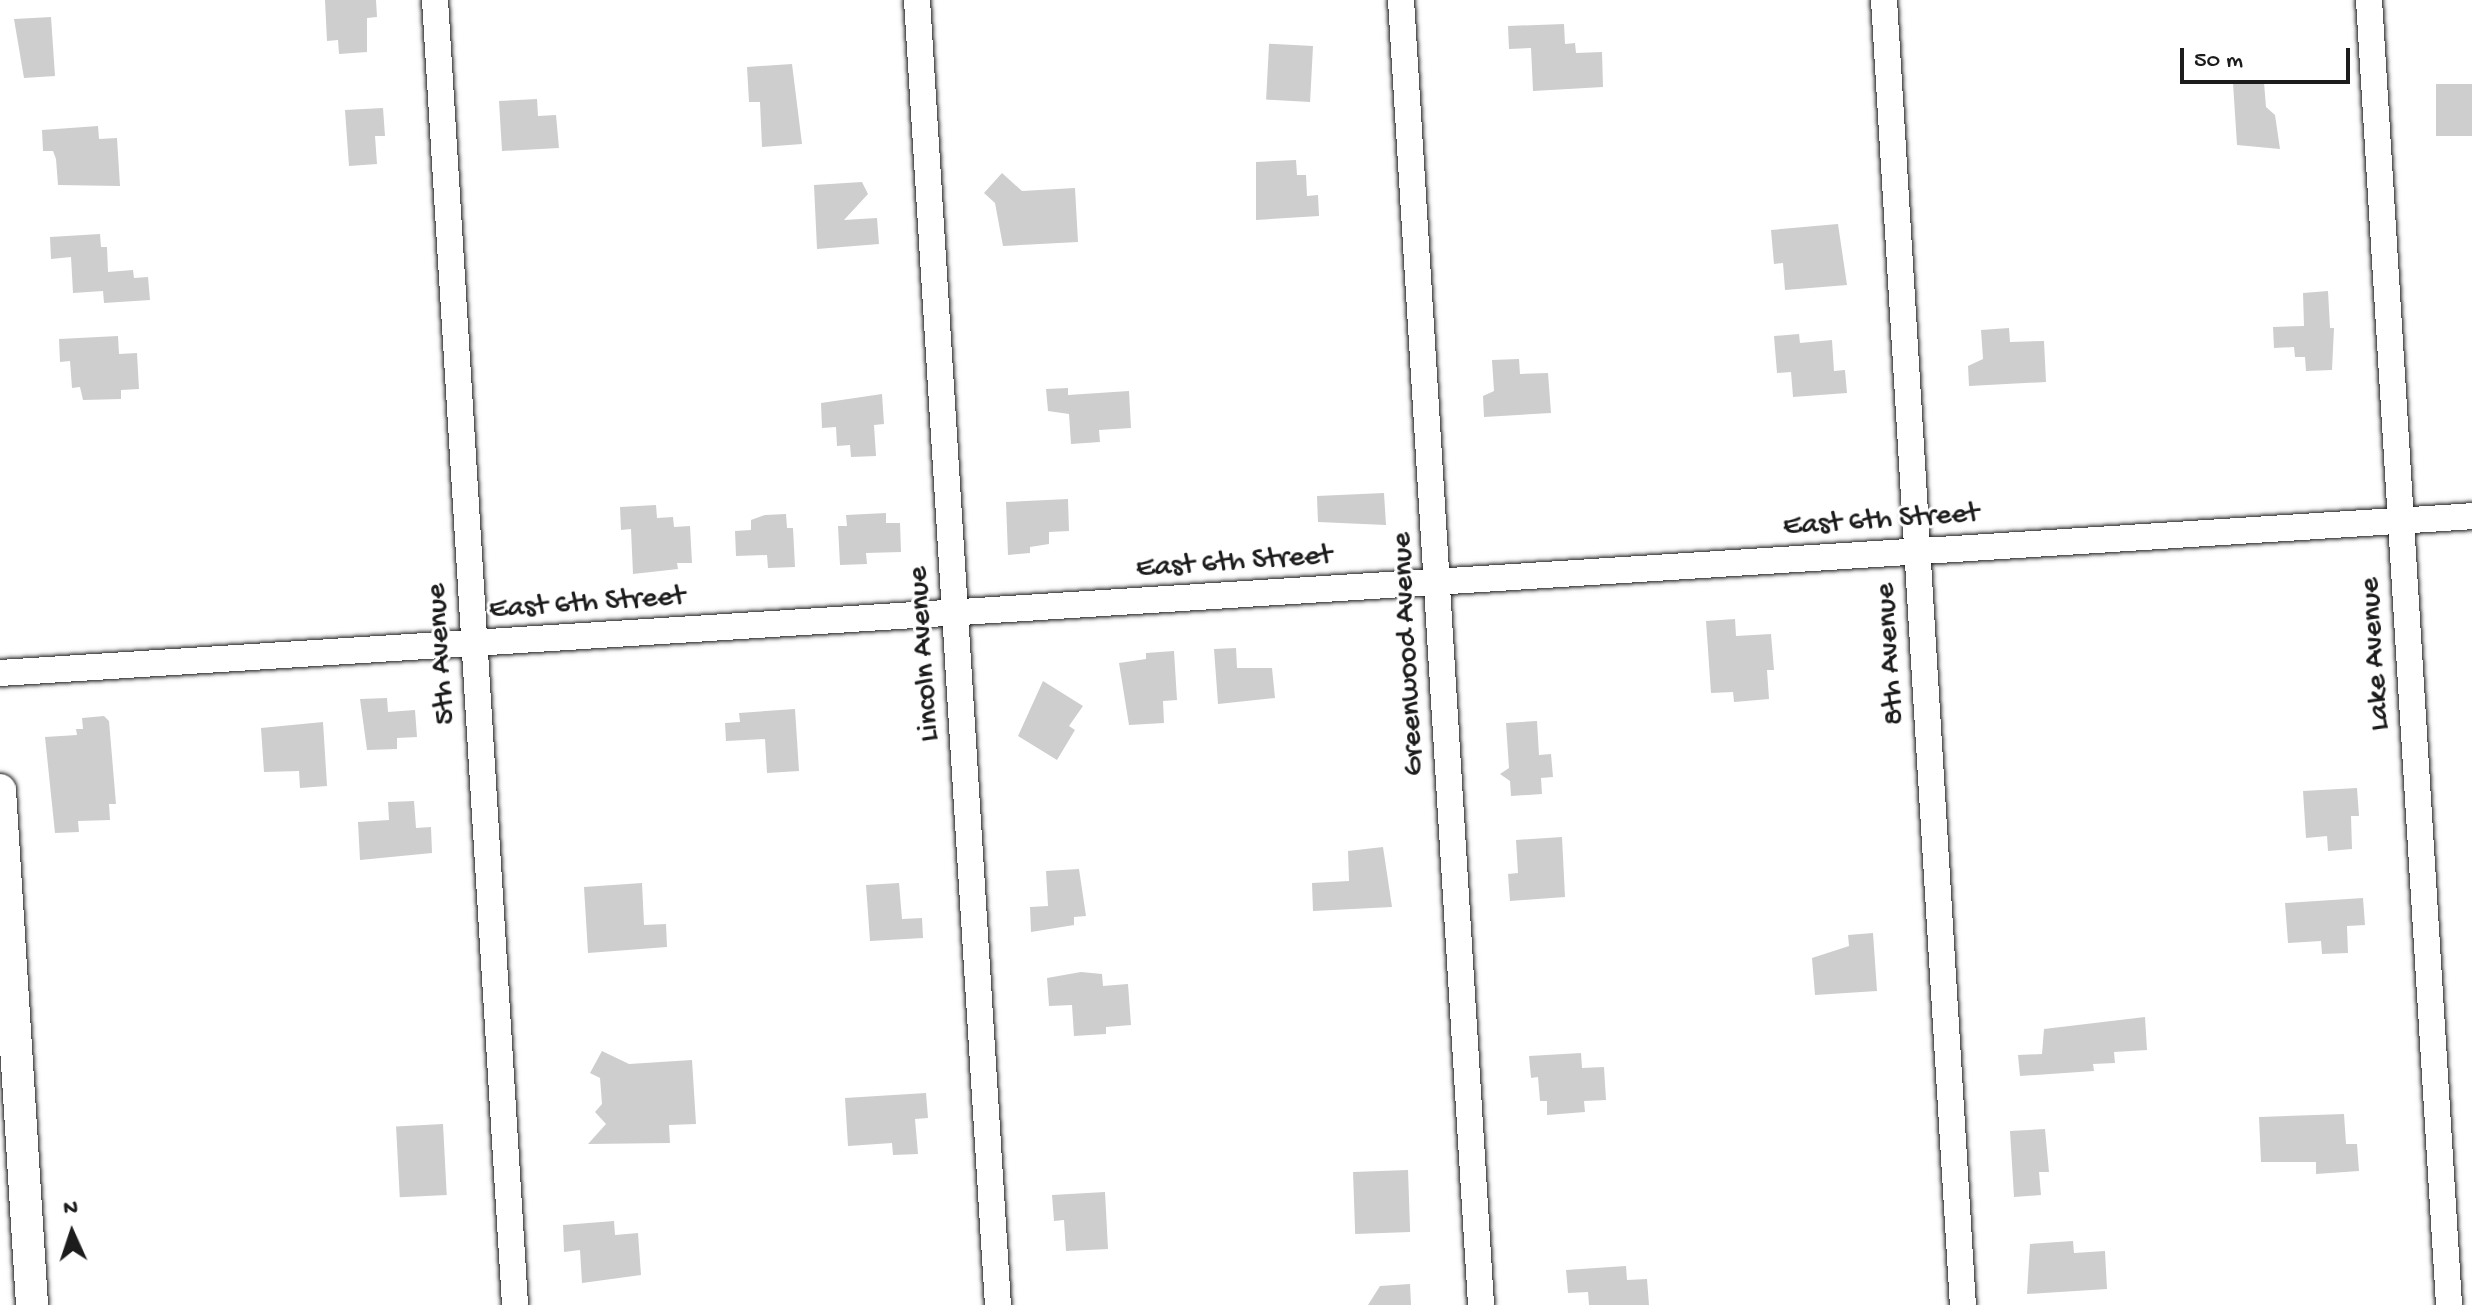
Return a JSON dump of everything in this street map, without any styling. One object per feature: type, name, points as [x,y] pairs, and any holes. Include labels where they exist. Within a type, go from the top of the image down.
[{"type":"street","name":"5th Avenue","points":[[435,0],[515,1305]]},
{"type":"street","name":"Lincoln Avenue","points":[[917,0],[998,1305]]},
{"type":"street","name":"Greenwood Avenue","points":[[1401,0],[1481,1305]]},
{"type":"street","name":"8th Avenue","points":[[1884,0],[1963,1305]]},
{"type":"street","name":"Lake Avenue","points":[[2369,0],[2449,1305]]},
{"type":"street","name":"East 6th Street","points":[[0,673],[2472,516]]},
{"type":"street","points":[[0,790],[32,1305]]},
{"type":"building","points":[[325,0],[376,0],[377,17],[367,18],[367,52],[339,54],[338,40],[327,41]]},
{"type":"building","points":[[51,17],[55,76],[24,78],[14,19]]},
{"type":"building","points":[[1564,24],[1565,44],[1575,43],[1576,53],[1602,52],[1603,87],[1533,91],[1531,48],[1509,49],[1508,26]]},
{"type":"building","points":[[1269,44],[1313,46],[1310,102],[1266,100]]},
{"type":"building","points":[[792,64],[802,144],[762,147],[760,102],[749,102],[747,67]]},
{"type":"building","points":[[2264,82],[2266,107],[2275,115],[2280,149],[2237,145],[2233,83]]},
{"type":"building","points":[[2436,84],[2472,84],[2472,136],[2436,136]]},
{"type":"building","points":[[537,99],[538,116],[556,115],[559,148],[502,151],[499,101]]},
{"type":"building","points":[[383,108],[385,136],[375,136],[377,164],[349,166],[345,110]]},
{"type":"building","points":[[98,126],[99,139],[117,138],[120,186],[58,185],[56,159],[53,151],[43,151],[42,130]]},
{"type":"building","points":[[1296,160],[1297,175],[1306,175],[1307,196],[1318,195],[1319,216],[1256,220],[1256,162]]},
{"type":"building","points":[[1002,173],[1022,191],[1075,188],[1078,242],[1003,246],[995,203],[984,193]]},
{"type":"building","points":[[862,182],[868,194],[844,220],[877,218],[879,244],[817,249],[814,185]]},
{"type":"building","points":[[1838,224],[1847,285],[1785,290],[1783,263],[1774,264],[1771,230]]},
{"type":"building","points":[[100,234],[101,247],[107,247],[108,272],[133,270],[134,278],[148,277],[150,300],[104,303],[103,291],[73,293],[71,257],[51,259],[50,237]]},
{"type":"building","points":[[2328,291],[2330,328],[2334,328],[2332,370],[2306,371],[2305,357],[2295,357],[2294,347],[2274,348],[2273,327],[2304,326],[2303,293]]},
{"type":"building","points":[[2009,328],[2010,342],[2044,341],[2046,382],[1969,386],[1968,366],[1983,359],[1981,330]]},
{"type":"building","points":[[1799,334],[1800,343],[1832,340],[1834,371],[1845,370],[1847,393],[1793,397],[1791,372],[1777,373],[1774,336]]},
{"type":"building","points":[[118,336],[119,354],[137,353],[139,389],[121,390],[121,399],[83,400],[80,387],[72,388],[70,361],[60,362],[59,339]]},
{"type":"building","points":[[1519,359],[1520,374],[1548,373],[1551,413],[1484,417],[1483,396],[1494,391],[1492,360]]},
{"type":"building","points":[[1068,388],[1068,395],[1129,391],[1131,428],[1099,430],[1100,442],[1071,444],[1069,414],[1048,411],[1046,389]]},
{"type":"building","points":[[882,394],[884,424],[874,425],[876,456],[851,457],[850,445],[837,446],[836,427],[822,428],[821,403]]},
{"type":"building","points":[[1384,493],[1386,525],[1318,522],[1317,496]]},
{"type":"building","points":[[1068,499],[1069,531],[1049,532],[1049,544],[1030,547],[1030,553],[1008,555],[1006,502]]},
{"type":"building","points":[[656,505],[657,518],[673,517],[674,527],[690,526],[692,563],[677,563],[678,569],[633,574],[631,529],[621,530],[620,507]]},
{"type":"building","points":[[886,513],[886,523],[900,523],[901,552],[866,553],[867,564],[840,565],[838,526],[847,526],[846,515]]},
{"type":"building","points":[[786,514],[787,528],[793,528],[795,567],[768,568],[767,555],[736,556],[735,531],[751,530],[751,520],[765,515]]},
{"type":"building","points":[[1735,619],[1736,636],[1771,634],[1774,670],[1767,670],[1769,699],[1734,702],[1733,692],[1711,693],[1706,621]]},
{"type":"building","points":[[1236,648],[1237,668],[1272,668],[1275,698],[1218,704],[1214,649]]},
{"type":"building","points":[[1174,651],[1177,700],[1163,701],[1164,723],[1129,725],[1119,663],[1146,659],[1146,653]]},
{"type":"building","points":[[1043,681],[1083,706],[1069,726],[1075,730],[1057,760],[1018,736]]},
{"type":"building","points":[[387,698],[388,712],[415,710],[417,737],[397,738],[397,749],[367,750],[360,699]]},
{"type":"building","points":[[795,709],[799,771],[767,773],[765,739],[726,741],[725,723],[740,722],[739,713]]},
{"type":"building","points":[[104,716],[109,721],[116,804],[109,804],[110,820],[78,821],[79,832],[55,833],[45,737],[77,735],[76,729],[83,729],[82,718]]},
{"type":"building","points":[[1537,721],[1539,755],[1551,754],[1553,777],[1541,778],[1542,794],[1511,796],[1510,781],[1500,774],[1509,768],[1506,723]]},
{"type":"building","points":[[323,722],[327,786],[300,788],[299,771],[264,772],[261,728]]},
{"type":"building","points":[[2357,788],[2359,816],[2351,816],[2352,849],[2328,851],[2327,836],[2306,838],[2303,791]]},
{"type":"building","points":[[414,801],[416,828],[431,827],[432,853],[360,860],[358,822],[389,820],[388,802]]},
{"type":"building","points":[[1562,837],[1565,897],[1510,901],[1508,874],[1518,873],[1516,840]]},
{"type":"building","points":[[1383,847],[1392,907],[1313,911],[1312,883],[1349,881],[1348,851]]},
{"type":"building","points":[[1079,869],[1086,916],[1074,917],[1074,925],[1031,932],[1030,907],[1048,906],[1046,871]]},
{"type":"building","points":[[642,883],[644,925],[666,924],[667,947],[588,953],[584,887]]},
{"type":"building","points":[[899,883],[902,919],[922,918],[923,938],[870,941],[866,885]]},
{"type":"building","points":[[2363,898],[2365,925],[2347,926],[2348,953],[2322,954],[2321,941],[2288,943],[2285,903]]},
{"type":"building","points":[[1873,933],[1877,991],[1815,995],[1812,958],[1849,946],[1848,935]]},
{"type":"building","points":[[1081,972],[1102,974],[1103,986],[1128,984],[1131,1025],[1106,1027],[1106,1034],[1074,1036],[1072,1005],[1049,1006],[1047,978]]},
{"type":"building","points":[[2145,1017],[2147,1050],[2114,1052],[2115,1063],[2093,1064],[2094,1071],[2020,1076],[2018,1055],[2042,1054],[2044,1029]]},
{"type":"building","points":[[602,1051],[629,1064],[692,1060],[696,1124],[669,1125],[670,1143],[588,1144],[606,1124],[595,1112],[602,1104],[600,1078],[590,1073]]},
{"type":"building","points":[[1581,1053],[1582,1068],[1604,1067],[1606,1100],[1584,1101],[1585,1112],[1547,1115],[1547,1101],[1540,1101],[1538,1077],[1531,1078],[1529,1056]]},
{"type":"building","points":[[926,1093],[928,1118],[915,1119],[918,1154],[893,1155],[892,1143],[848,1146],[845,1098]]},
{"type":"building","points":[[2344,1114],[2346,1144],[2357,1144],[2359,1171],[2316,1174],[2316,1162],[2261,1162],[2259,1117]]},
{"type":"building","points":[[443,1124],[447,1195],[400,1197],[396,1126]]},
{"type":"building","points":[[2045,1129],[2049,1172],[2039,1172],[2041,1195],[2014,1197],[2010,1131]]},
{"type":"building","points":[[1408,1170],[1410,1232],[1355,1234],[1353,1172]]},
{"type":"building","points":[[1105,1192],[1108,1249],[1066,1251],[1064,1220],[1054,1221],[1052,1195]]},
{"type":"building","points":[[614,1221],[615,1235],[638,1233],[641,1275],[582,1283],[580,1250],[564,1252],[563,1225]]},
{"type":"building","points":[[2073,1241],[2074,1253],[2105,1251],[2107,1289],[2027,1294],[2030,1244]]},
{"type":"building","points":[[1626,1266],[1627,1280],[1647,1279],[1649,1305],[1589,1305],[1588,1292],[1568,1293],[1566,1270]]},
{"type":"building","points":[[1410,1284],[1411,1305],[1368,1305],[1380,1286]]}]
